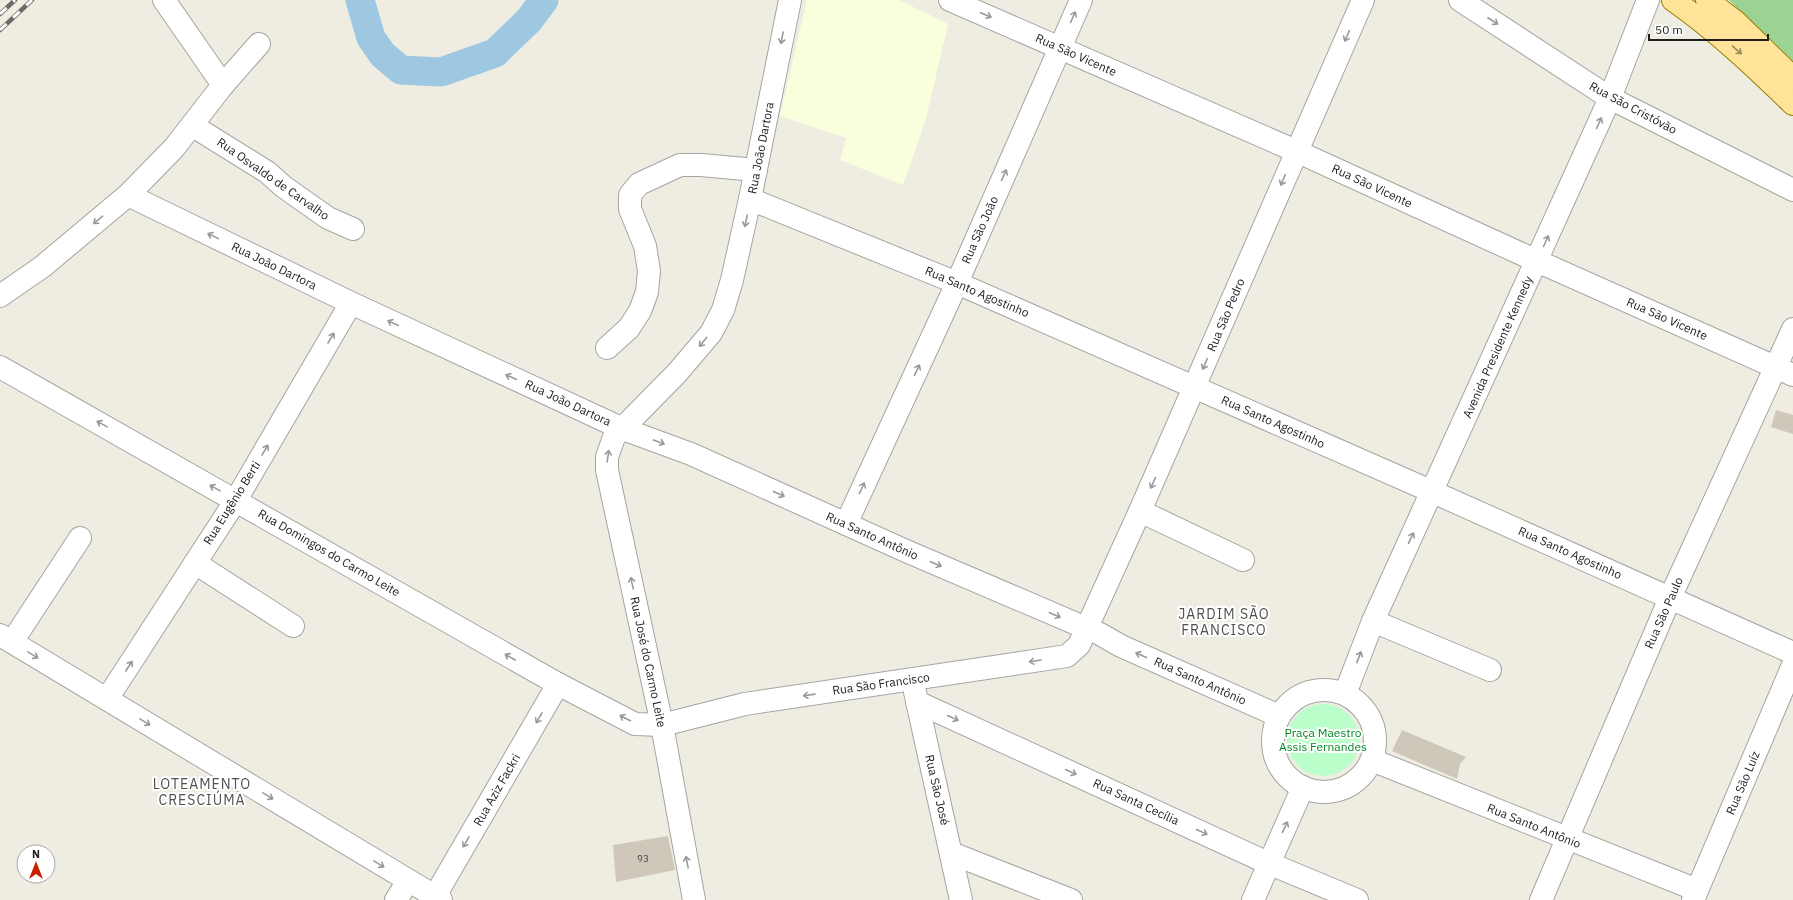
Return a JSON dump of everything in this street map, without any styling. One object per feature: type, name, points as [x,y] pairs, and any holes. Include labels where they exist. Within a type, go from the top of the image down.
[{"type":"main road","points":[[1673,0],[1704,21],[1793,104]]},
{"type":"main road","points":[[1707,0],[1736,22],[1793,78]]},
{"type":"street","points":[[164,0],[223,85]]},
{"type":"street","name":"Rua João Dartora","points":[[128,195],[351,303],[623,429],[677,374],[711,333],[723,310],[732,280],[750,199],[790,0]]},
{"type":"street","name":"Rua São Vicente","points":[[950,0],[1296,151],[1537,261],[1785,371]]},
{"type":"street","name":"Rua São João","points":[[846,524],[957,283],[1081,0]]},
{"type":"street","name":"Rua São Pedro","points":[[1087,629],[1194,388],[1362,0]]},
{"type":"street","name":"Rua São Cristóvão","points":[[1460,0],[1610,98],[1793,190]]},
{"type":"street","name":"Avenida Presidente Kennedy","points":[[1345,694],[1374,621],[1610,98],[1648,0]]},
{"type":"street","points":[[0,296],[42,267],[128,195],[174,148],[193,126],[223,85],[259,44]]},
{"type":"street","name":"Rua Osvaldo de Carvalho","points":[[193,126],[267,172],[328,218],[353,229]]},
{"type":"street","points":[[607,348],[629,328],[640,310],[647,292],[649,271],[645,246],[630,209],[630,195],[639,184],[680,165],[701,165],[756,170]]},
{"type":"street","name":"Rua Santo Agostinho","points":[[750,199],[957,283],[1433,492],[1793,653]]},
{"type":"street","name":"Rua Eugênio Berti","points":[[108,699],[236,500],[351,303]]},
{"type":"street","name":"Rua São Paulo","points":[[1541,900],[1568,840],[1670,598],[1785,371],[1793,330]]},
{"type":"street","name":"Rua Domingos do Carmo Leite","points":[[0,367],[558,684],[635,724],[662,725]]},
{"type":"street","name":"Rua Santo Antônio","points":[[623,429],[691,454],[906,551],[1100,634],[1121,646],[1279,716]]},
{"type":"street","name":"Rua José do Carmo Leite","points":[[623,429],[614,437],[610,447],[607,470],[662,725],[694,900]]},
{"type":"street","points":[[1140,511],[1243,560]]},
{"type":"street","points":[[80,538],[6,638],[438,898]]},
{"type":"street","points":[[195,563],[293,626]]},
{"type":"street","points":[[1374,621],[1490,670]]},
{"type":"street","points":[[1074,652],[1087,629]]},
{"type":"street","points":[[1074,652],[1121,646]]},
{"type":"street","name":"Rua São Francisco","points":[[662,725],[745,704],[1067,656],[1074,652]]},
{"type":"street","name":"Rua São Luíz","points":[[1695,895],[1793,665]]},
{"type":"street","name":"Rua São José","points":[[912,679],[952,853],[961,900]]},
{"type":"street","name":"Rua Aziz Fackri","points":[[438,898],[558,684]]},
{"type":"street","points":[[1318,690],[1335,691],[1345,694],[1361,706],[1370,718],[1374,731],[1375,746],[1372,760],[1363,774],[1350,785],[1334,791],[1317,791],[1303,787],[1288,777],[1278,763],[1273,748],[1273,742],[1274,732],[1279,716],[1289,703],[1302,694],[1318,690]]},
{"type":"street","name":"Rua Santa Cecília","points":[[917,702],[1268,863],[1357,900]]},
{"type":"street","name":"Rua Santo Antônio","points":[[1372,760],[1568,840],[1695,895]]},
{"type":"street","points":[[1253,900],[1268,863],[1303,787]]},
{"type":"street","points":[[952,853],[1071,900]]},
{"type":"street","points":[[396,900],[408,881]]},
{"type":"shaded area","points":[[807,0],[899,0],[948,24],[926,119],[903,185],[840,160],[846,138],[780,116]]},
{"type":"green space","points":[[1729,0],[1793,0],[1793,65]]},
{"type":"green space","name":"Praça Maestro Assis Fernandes","points":[[1316,704],[1330,704],[1337,706],[1349,714],[1357,726],[1359,740],[1357,754],[1349,766],[1337,774],[1330,776],[1316,776],[1309,774],[1297,766],[1289,754],[1287,747],[1287,733],[1289,726],[1297,714],[1309,706]]},
{"type":"building","points":[[1776,410],[1793,415],[1793,434],[1771,427]]},
{"type":"building","points":[[1402,730],[1466,757],[1460,764],[1457,779],[1392,751]]},
{"type":"building","points":[[668,836],[675,870],[616,882],[613,845]]},
{"type":"waterway","points":[[360,0],[371,38],[383,55],[401,70],[441,72],[495,53],[529,20],[544,0]]},
{"type":"railway","points":[[0,14],[15,0]]},
{"type":"railway","points":[[0,30],[32,0]]},
{"type":"district","name":"JARDIM SÃO FRANCISCO","points":[[1224,622]]},
{"type":"district","name":"LOTEAMENTO CRESCIÚMA","points":[[202,792]]}]
